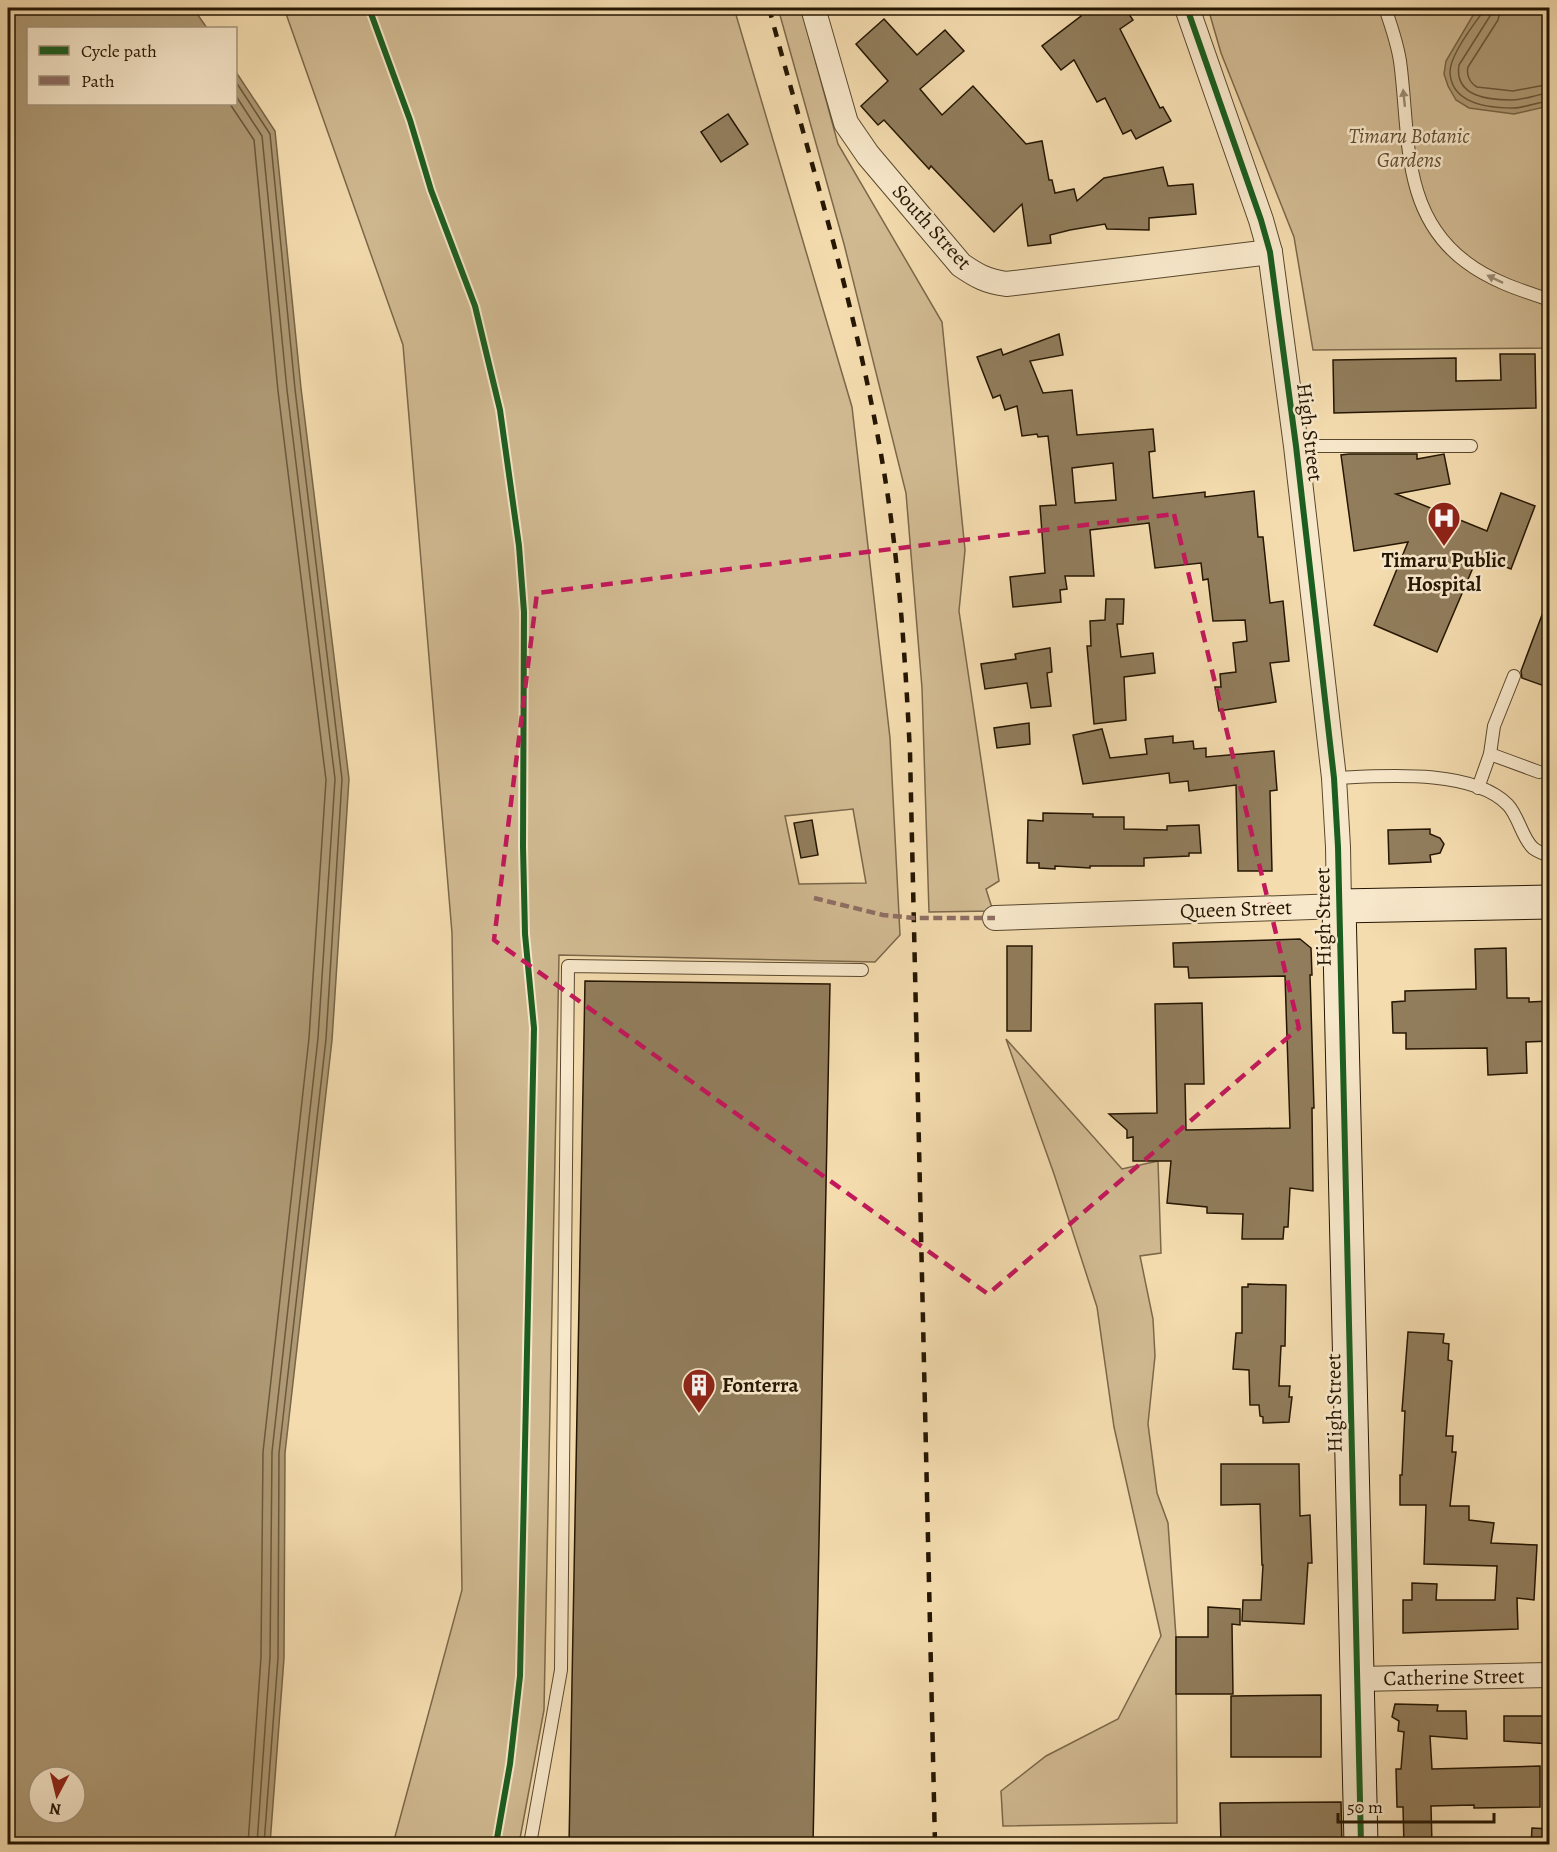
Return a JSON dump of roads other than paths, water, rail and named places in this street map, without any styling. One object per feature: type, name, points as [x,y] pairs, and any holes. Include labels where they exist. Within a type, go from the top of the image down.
[{"type":"street","name":"South Street","points":[[813,8],[840,108],[849,129],[868,155],[961,265],[987,281],[1006,284],[1270,252]]},
{"type":"street","name":"High Street","points":[[1187,8],[1262,220],[1270,252],[1296,446],[1334,778],[1338,847],[1360,1845]]},
{"type":"street","name":"Queen Street","points":[[995,918],[1339,906],[1550,902]]},
{"type":"street","name":"Catherine Street","points":[[1358,1679],[1550,1675]]},
{"type":"lane","points":[[1385,8],[1399,58],[1412,176],[1417,196],[1435,231],[1450,249],[1467,263],[1492,278],[1550,300]]},
{"type":"lane","points":[[1296,446],[1472,446]]},
{"type":"lane","points":[[1478,788],[1490,754],[1494,726],[1514,676]]},
{"type":"lane","points":[[1490,754],[1539,772]]},
{"type":"lane","points":[[1334,778],[1395,776],[1439,778],[1490,792],[1506,803],[1518,817],[1528,843],[1535,850],[1550,856]]},
{"type":"lane","points":[[530,1845],[561,1670],[568,966],[862,970]]},
{"type":"water","points":[[8,8],[193,8],[206,27],[27,27],[27,105],[237,105],[237,74],[275,131],[301,388],[349,779],[332,1040],[285,1453],[284,1658],[270,1844],[8,1844]]},
{"type":"water","points":[[1480,8],[1549,8],[1549,106],[1514,114],[1469,108],[1456,100],[1444,74],[1446,61],[1472,17]]},
{"type":"railway","points":[[769,8],[831,232],[859,346],[888,496],[900,606],[910,753],[935,1844]]},
{"type":"place","name":"Timaru Public Hospital","points":[[1444,547]]},
{"type":"place","name":"Fonterra","points":[[699,1414]]},
{"type":"park label","name":"Timaru Botanic Gardens","points":[[1409,148]]}]
